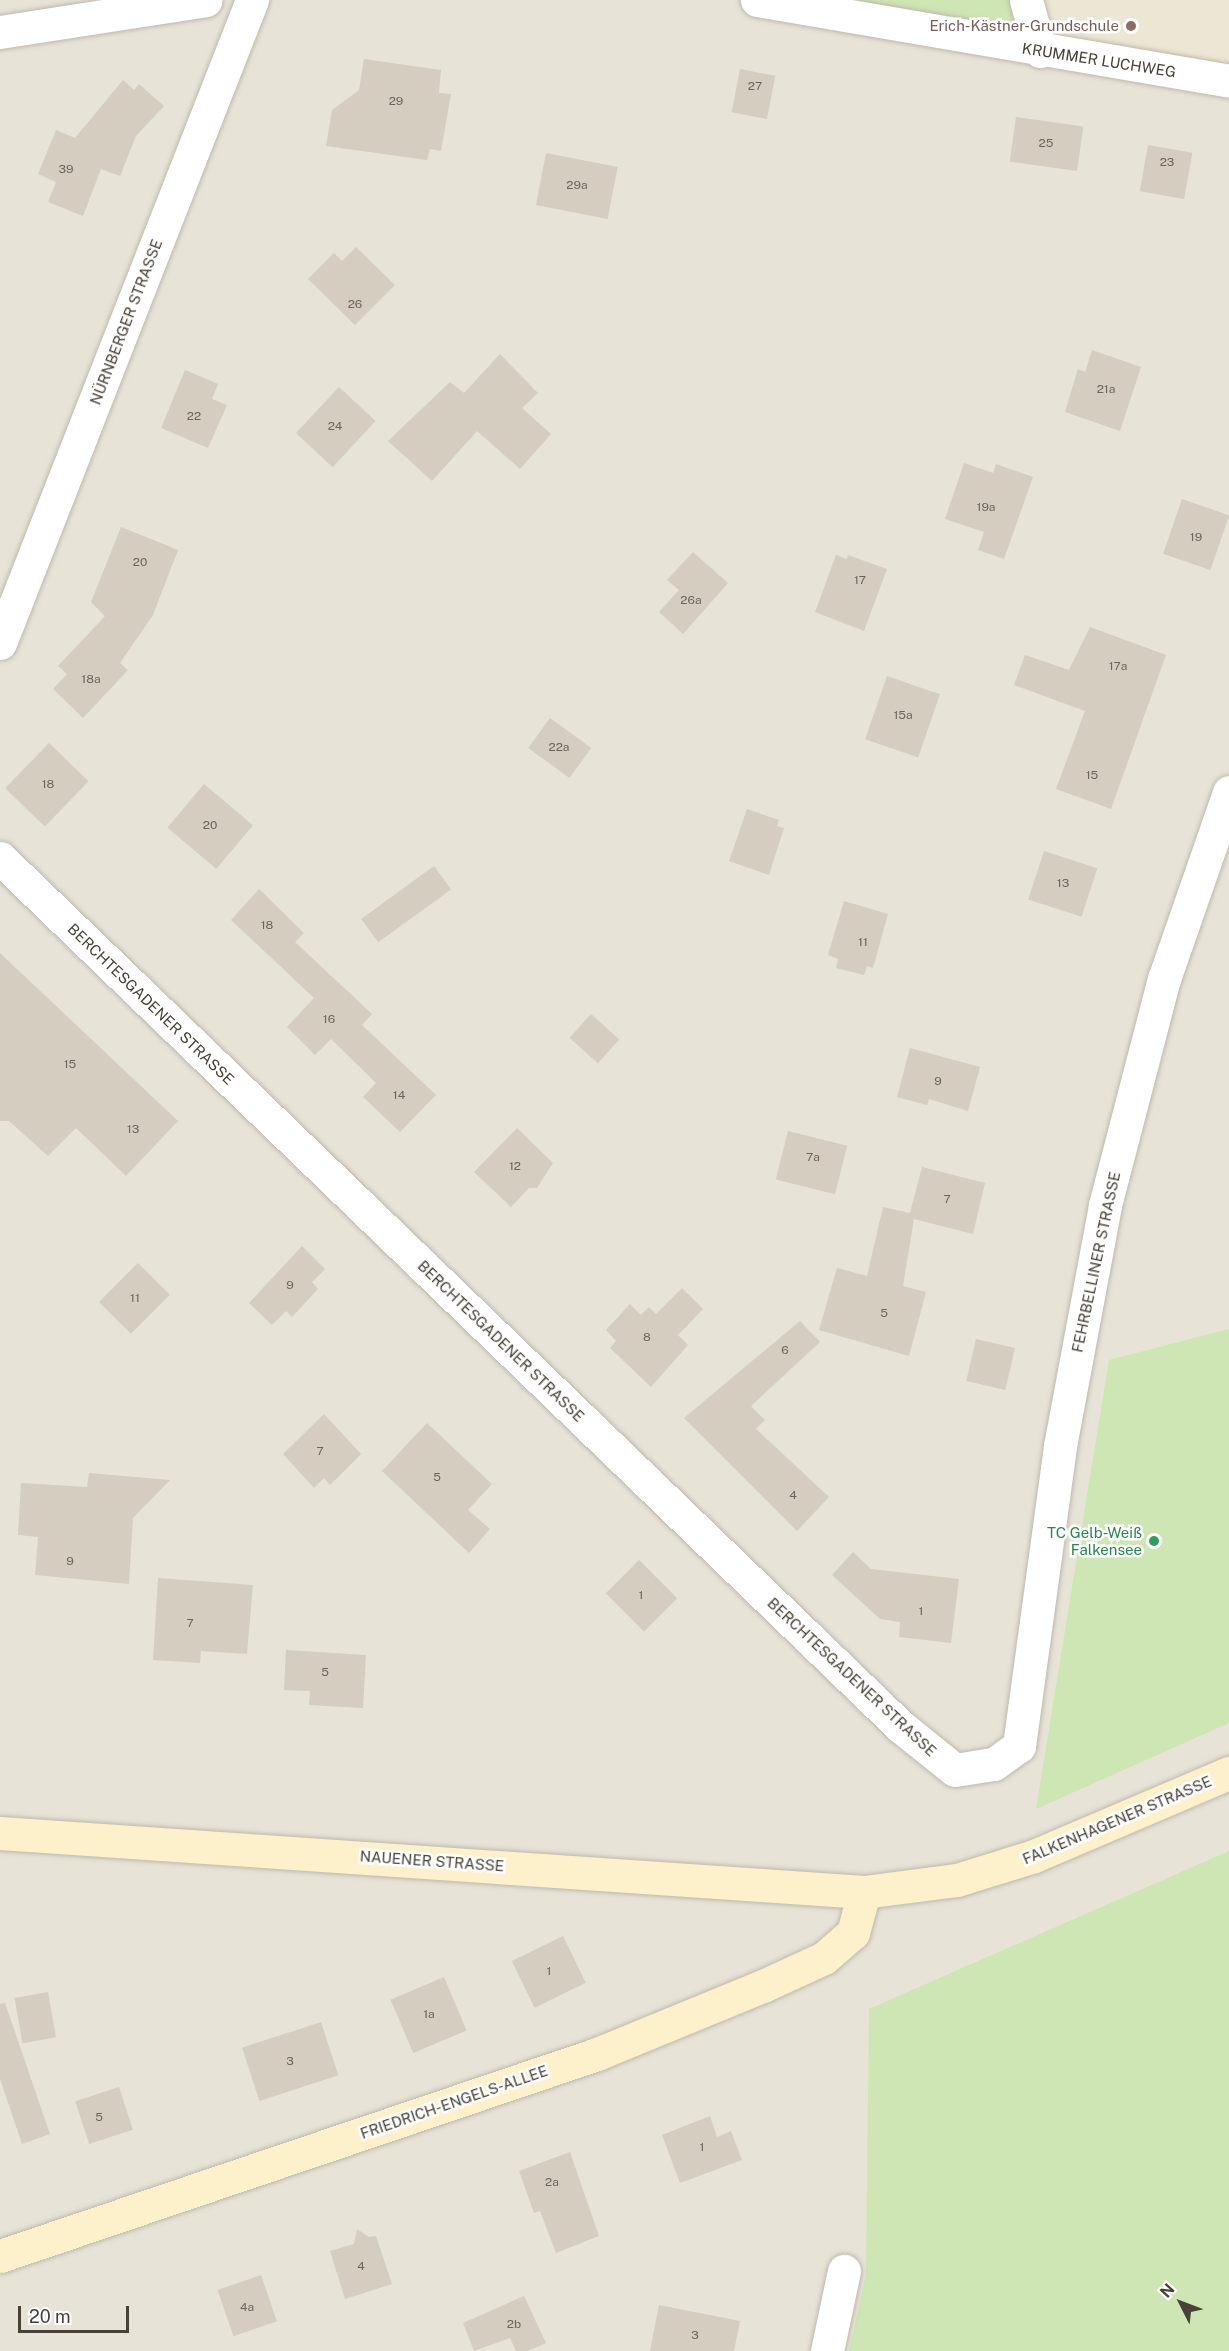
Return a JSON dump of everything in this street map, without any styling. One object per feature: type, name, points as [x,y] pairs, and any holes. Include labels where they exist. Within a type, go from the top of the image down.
[{"type":"main road","name":"FALKENHAGENER STRASSE","points":[[864,1892],[957,1880],[1034,1857],[1229,1773]]},
{"type":"main road","name":"NAUENER STRASSE","points":[[0,1833],[864,1892]]},
{"type":"main road","name":"FRIEDRICH-ENGELS-ALLEE","points":[[0,2256],[597,2054],[763,1986],[824,1958],[853,1933],[864,1892]]},
{"type":"street","points":[[0,32],[123,6],[206,0]]},
{"type":"street","name":"NÜRNBERGER STRASSE","points":[[0,644],[252,0]]},
{"type":"street","name":"KRUMMER LUCHWEG","points":[[757,0],[1040,51],[1229,81]]},
{"type":"street","points":[[1026,0],[1040,51]]},
{"type":"street","name":"FEHRBELLINER STRASSE","points":[[1019,1746],[1060,1446],[1105,1205],[1164,979],[1229,792]]},
{"type":"street","name":"BERCHTESGADENER STRASSE","points":[[0,858],[900,1726],[955,1770],[994,1764],[1019,1746]]},
{"type":"street","points":[[827,2351],[844,2271]]},
{"type":"shaded area","points":[[0,0],[827,0],[1229,65],[1229,2351],[0,2351]]},
{"type":"shaded area","name":"Erich-Kästner-Grundschule","points":[[1026,0],[1229,0],[1229,81],[1040,51]]},
{"type":"green space","points":[[827,0],[1019,0],[1028,40]]},
{"type":"green space","name":"TC Gelb-Weiß Falkensee","points":[[1229,1329],[1229,1723],[1036,1809],[1109,1360]]},
{"type":"green space","points":[[1229,1851],[1229,2351],[849,2351],[866,2274],[869,2009]]},
{"type":"building","points":[[364,59],[441,70],[439,93],[451,94],[441,151],[430,149],[427,160],[326,146],[332,110],[359,90]]},
{"type":"building","points":[[740,69],[775,76],[767,119],[732,112]]},
{"type":"building","points":[[123,80],[134,90],[139,84],[164,106],[136,136],[120,176],[101,169],[83,216],[48,202],[56,182],[38,174],[56,130],[75,138]]},
{"type":"building","points":[[1016,117],[1083,126],[1077,171],[1010,162]]},
{"type":"building","points":[[1148,145],[1192,153],[1184,199],[1140,191]]},
{"type":"building","points":[[546,153],[618,167],[608,219],[536,205]]},
{"type":"building","points":[[356,247],[395,285],[355,325],[308,279],[334,253],[342,261]]},
{"type":"building","points":[[1092,350],[1141,367],[1120,431],[1065,412],[1078,369],[1085,372]]},
{"type":"building","points":[[500,354],[538,393],[522,408],[551,434],[520,469],[477,431],[432,481],[388,441],[450,382],[464,393]]},
{"type":"building","points":[[185,370],[218,384],[212,399],[227,405],[208,448],[161,428]]},
{"type":"building","points":[[339,387],[376,421],[333,467],[296,433]]},
{"type":"building","points":[[964,463],[993,473],[996,464],[1033,477],[1004,559],[978,550],[984,532],[945,519]]},
{"type":"building","points":[[1182,499],[1229,515],[1210,570],[1163,554]]},
{"type":"building","points":[[121,527],[178,550],[153,615],[120,663],[128,670],[83,718],[53,689],[67,674],[58,666],[105,616],[91,602]]},
{"type":"building","points":[[693,552],[728,583],[683,634],[659,612],[679,590],[667,580]]},
{"type":"building","points":[[836,555],[847,559],[848,555],[887,569],[864,631],[815,612]]},
{"type":"building","points":[[1090,627],[1166,655],[1111,809],[1056,789],[1085,711],[1014,685],[1025,655],[1069,670]]},
{"type":"building","points":[[887,676],[940,694],[918,758],[865,739]]},
{"type":"building","points":[[550,718],[591,748],[570,778],[528,748]]},
{"type":"building","points":[[49,743],[89,781],[45,827],[5,788]]},
{"type":"building","points":[[204,784],[253,825],[216,869],[167,828]]},
{"type":"building","points":[[747,809],[779,820],[777,826],[784,828],[769,875],[729,861]]},
{"type":"building","points":[[1044,851],[1097,868],[1081,917],[1028,900]]},
{"type":"building","points":[[434,866],[451,889],[378,942],[361,919]]},
{"type":"building","points":[[259,889],[304,933],[295,942],[372,1014],[362,1025],[436,1095],[400,1132],[363,1097],[376,1083],[331,1039],[315,1055],[287,1027],[314,998],[231,920]]},
{"type":"building","points":[[844,901],[888,914],[873,968],[867,966],[864,975],[836,968],[838,959],[828,955]]},
{"type":"building","points":[[0,953],[178,1121],[126,1176],[76,1128],[48,1156],[9,1121],[0,1121]]},
{"type":"building","points":[[591,1014],[619,1039],[598,1063],[570,1038]]},
{"type":"building","points":[[910,1048],[980,1067],[968,1111],[929,1099],[927,1105],[897,1097]]},
{"type":"building","points":[[517,1128],[553,1163],[537,1188],[529,1188],[511,1207],[474,1172]]},
{"type":"building","points":[[788,1131],[847,1146],[835,1194],[776,1180]]},
{"type":"building","points":[[922,1167],[985,1183],[973,1234],[914,1219],[903,1286],[926,1292],[909,1356],[819,1330],[837,1268],[867,1276],[883,1207],[910,1213]]},
{"type":"building","points":[[302,1246],[325,1269],[312,1282],[318,1289],[292,1317],[286,1311],[272,1325],[249,1303]]},
{"type":"building","points":[[138,1263],[170,1295],[131,1334],[99,1302]]},
{"type":"building","points":[[682,1288],[703,1309],[678,1335],[688,1345],[651,1387],[610,1348],[616,1341],[606,1330],[630,1304],[641,1315],[649,1307],[656,1314]]},
{"type":"building","points":[[800,1321],[820,1342],[751,1406],[765,1420],[756,1429],[829,1497],[797,1531],[684,1418]]},
{"type":"building","points":[[976,1339],[1015,1348],[1005,1390],[966,1381]]},
{"type":"building","points":[[324,1414],[361,1454],[330,1485],[324,1478],[314,1488],[283,1454]]},
{"type":"building","points":[[427,1423],[492,1484],[468,1510],[490,1529],[469,1553],[382,1471]]},
{"type":"building","points":[[89,1473],[170,1480],[133,1518],[129,1584],[35,1575],[38,1537],[18,1535],[21,1483],[87,1487]]},
{"type":"building","points":[[853,1552],[871,1569],[959,1579],[951,1643],[899,1637],[900,1622],[880,1619],[832,1575]]},
{"type":"building","points":[[639,1560],[677,1598],[644,1631],[606,1593]]},
{"type":"building","points":[[158,1578],[253,1585],[247,1654],[201,1651],[200,1663],[153,1660]]},
{"type":"building","points":[[286,1650],[366,1655],[363,1708],[309,1705],[310,1691],[284,1690]]},
{"type":"building","points":[[563,1936],[586,1983],[535,2008],[512,1961]]},
{"type":"building","points":[[444,1977],[467,2030],[413,2053],[391,2000]]},
{"type":"building","points":[[48,1992],[56,2037],[23,2043],[15,1998]]},
{"type":"building","points":[[5,2003],[50,2134],[22,2144],[0,2079],[0,2004]]},
{"type":"building","points":[[321,2022],[338,2075],[259,2101],[242,2048]]},
{"type":"building","points":[[119,2087],[133,2130],[89,2144],[75,2101]]},
{"type":"building","points":[[710,2116],[717,2137],[731,2131],[742,2160],[680,2183],[662,2135]]},
{"type":"building","points":[[570,2152],[599,2236],[556,2253],[540,2211],[534,2213],[519,2171]]},
{"type":"building","points":[[357,2229],[369,2237],[376,2236],[392,2284],[345,2299],[330,2251],[354,2244]]},
{"type":"building","points":[[261,2275],[277,2321],[233,2336],[218,2290]]},
{"type":"building","points":[[524,2296],[546,2343],[528,2351],[516,2351],[510,2338],[474,2351],[463,2323]]},
{"type":"building","points":[[659,2305],[740,2321],[734,2351],[650,2351]]},
{"type":"place","name":"Erich-Kästner-Grundschule","points":[[1131,26]]},
{"type":"place","name":"TC Gelb-Weiß Falkensee","points":[[1154,1541]]}]
